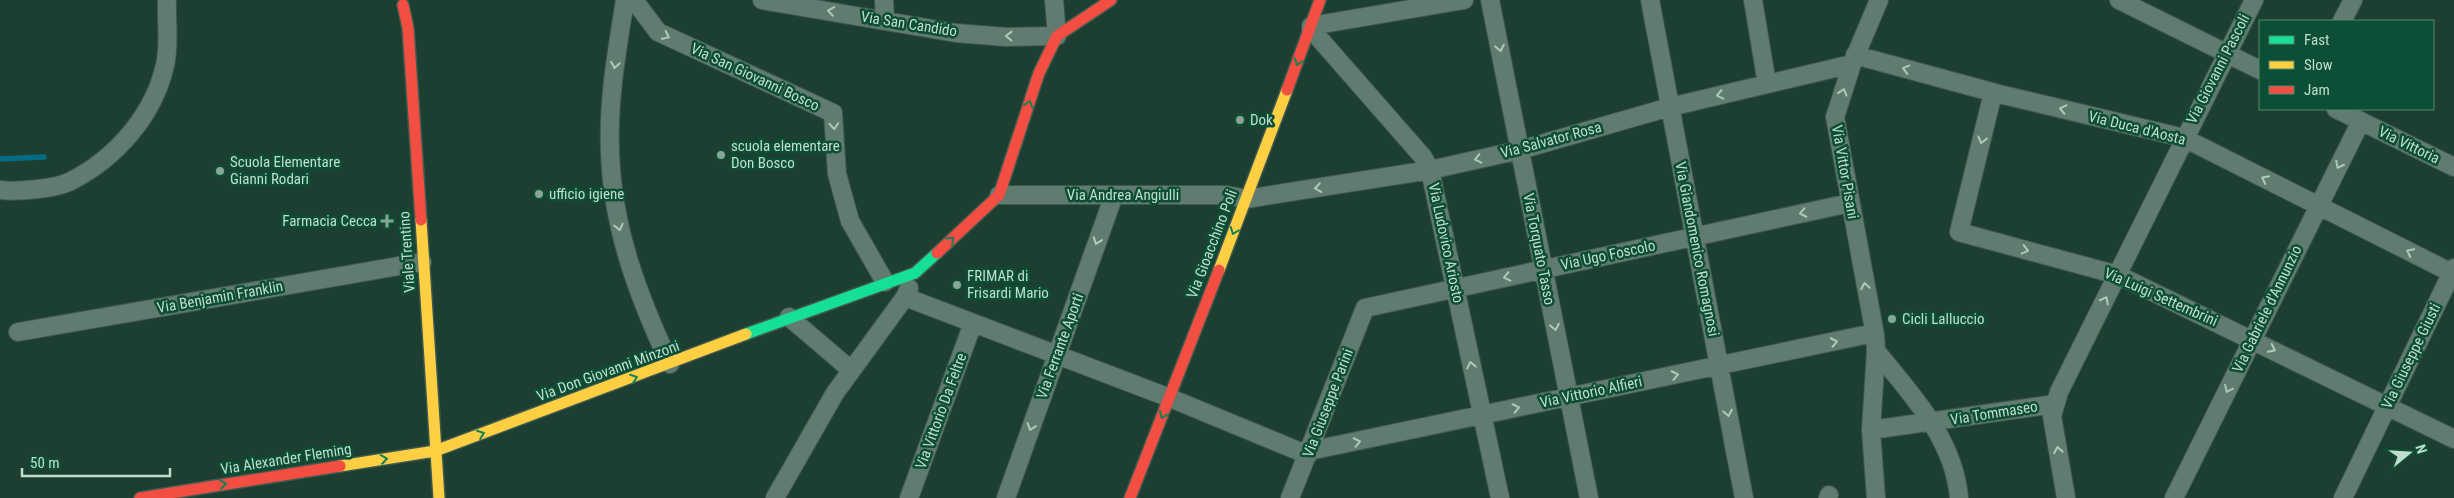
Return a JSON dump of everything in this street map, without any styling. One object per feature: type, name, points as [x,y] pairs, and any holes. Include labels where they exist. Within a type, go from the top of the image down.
[{"type":"street","points":[[0,190],[17,192],[70,182],[113,154],[153,99],[166,64],[167,0]]},
{"type":"street","name":"Viale Trentino","points":[[391,0],[407,4],[422,262],[439,498]]},
{"type":"street","points":[[625,0],[613,80],[610,151],[617,221],[628,265],[670,364]]},
{"type":"street","name":"Via San Giovanni Bosco","points":[[634,0],[658,32],[833,113],[837,174],[850,221],[885,282]]},
{"type":"street","name":"Via San Candido","points":[[762,0],[956,32],[1006,37],[1057,36]]},
{"type":"street","points":[[884,0],[885,20]]},
{"type":"street","points":[[1054,0],[1057,36]]},
{"type":"street","points":[[774,498],[851,370],[905,298],[915,273],[999,195],[1039,73],[1057,36],[1111,0]]},
{"type":"street","name":"Via Gioacchino Poli","points":[[1130,498],[1246,199],[1320,0]]},
{"type":"street","points":[[1311,27],[1464,0]]},
{"type":"street","name":"Via Torquato Tasso","points":[[1490,0],[1589,498]]},
{"type":"street","name":"Via Giandomenico Romagnosi","points":[[1650,0],[1744,498]]},
{"type":"street","points":[[1753,0],[1767,84]]},
{"type":"street","points":[[1864,0],[1868,24]]},
{"type":"street","name":"Via Vittor Pisani","points":[[1875,342],[1835,117],[1854,59],[1879,0]]},
{"type":"street","points":[[2120,0],[2259,69]]},
{"type":"street","name":"Via Giovanni Pascoli","points":[[2066,498],[2052,416],[2058,392],[2118,275],[2226,52],[2254,0]]},
{"type":"street","points":[[2343,20],[2353,0]]},
{"type":"street","name":"Via Ludovico Ariosto","points":[[1311,27],[1423,157],[1430,170],[1500,498]]},
{"type":"street","name":"Via Salvator Rosa","points":[[1246,199],[1430,170],[1520,150],[1670,107],[1767,84],[1854,59]]},
{"type":"street","name":"Via Duca d'Aosta","points":[[1854,59],[2184,138],[2453,272]]},
{"type":"street","name":"Via Luigi Settembrini","points":[[1993,93],[1959,232],[2118,275],[2253,339],[2454,439]]},
{"type":"street","name":"Via Vittoria","points":[[2338,110],[2454,167]]},
{"type":"street","name":"Via Gabriele d'Annunzio","points":[[2174,498],[2361,121]]},
{"type":"street","name":"Via Andrea Angiulli","points":[[999,195],[1226,195],[1246,199]]},
{"type":"street","name":"Via Ferrante Aporti","points":[[1006,498],[1114,195]]},
{"type":"street","name":"Via Ugo Foscolo","points":[[1365,308],[1850,203]]},
{"type":"street","name":"Via Benjamin Franklin","points":[[18,332],[422,262]]},
{"type":"street","name":"Via Giuseppe Giusti","points":[[2343,498],[2386,406],[2453,272]]},
{"type":"street","name":"Via Don Giovanni Minzoni","points":[[435,451],[885,282],[915,273]]},
{"type":"street","points":[[905,298],[1056,354],[1309,453]]},
{"type":"street","name":"Via Giuseppe Parini","points":[[1290,498],[1365,308]]},
{"type":"street","points":[[789,318],[851,370]]},
{"type":"street","name":"Via Vittorio Da Feltre","points":[[909,498],[973,323]]},
{"type":"street","points":[[1875,342],[1934,422],[1957,477],[1959,498]]},
{"type":"street","points":[[1875,342],[1871,430],[1876,498]]},
{"type":"street","name":"Via Vittorio Alfieri","points":[[1309,453],[1719,366],[1875,342]]},
{"type":"street","name":"Via Tommaseo","points":[[1871,430],[2055,404]]},
{"type":"street","name":"Via Alexander Fleming","points":[[140,498],[191,494],[435,451]]},
{"type":"waterway","points":[[0,159],[44,157]]},
{"type":"traffic: fast","points":[[746,334],[915,273],[937,253]]},
{"type":"traffic: slow","points":[[1219,270],[1287,90]]},
{"type":"traffic: slow","points":[[421,220],[439,498]]},
{"type":"traffic: slow","points":[[340,466],[435,451],[746,334]]},
{"type":"traffic: jam","points":[[937,253],[999,195],[1039,73],[1057,36],[1111,0]]},
{"type":"traffic: jam","points":[[1287,90],[1320,0]]},
{"type":"traffic: jam","points":[[403,5],[408,28],[421,220]]},
{"type":"traffic: jam","points":[[1130,498],[1219,270]]},
{"type":"traffic: jam","points":[[140,498],[340,466]]},
{"type":"place","name":"Dok","points":[[1240,120]]},
{"type":"place","name":"scuola elementare Don Bosco","points":[[721,155]]},
{"type":"place","name":"Scuola Elementare Gianni Rodari","points":[[220,171]]},
{"type":"place","name":"ufficio igiene","points":[[539,194]]},
{"type":"place","name":"Farmacia Cecca","points":[[387,221]]},
{"type":"place","name":"FRIMAR di Frisardi Mario","points":[[957,285]]},
{"type":"place","name":"Cicli Lalluccio","points":[[1892,319]]}]
